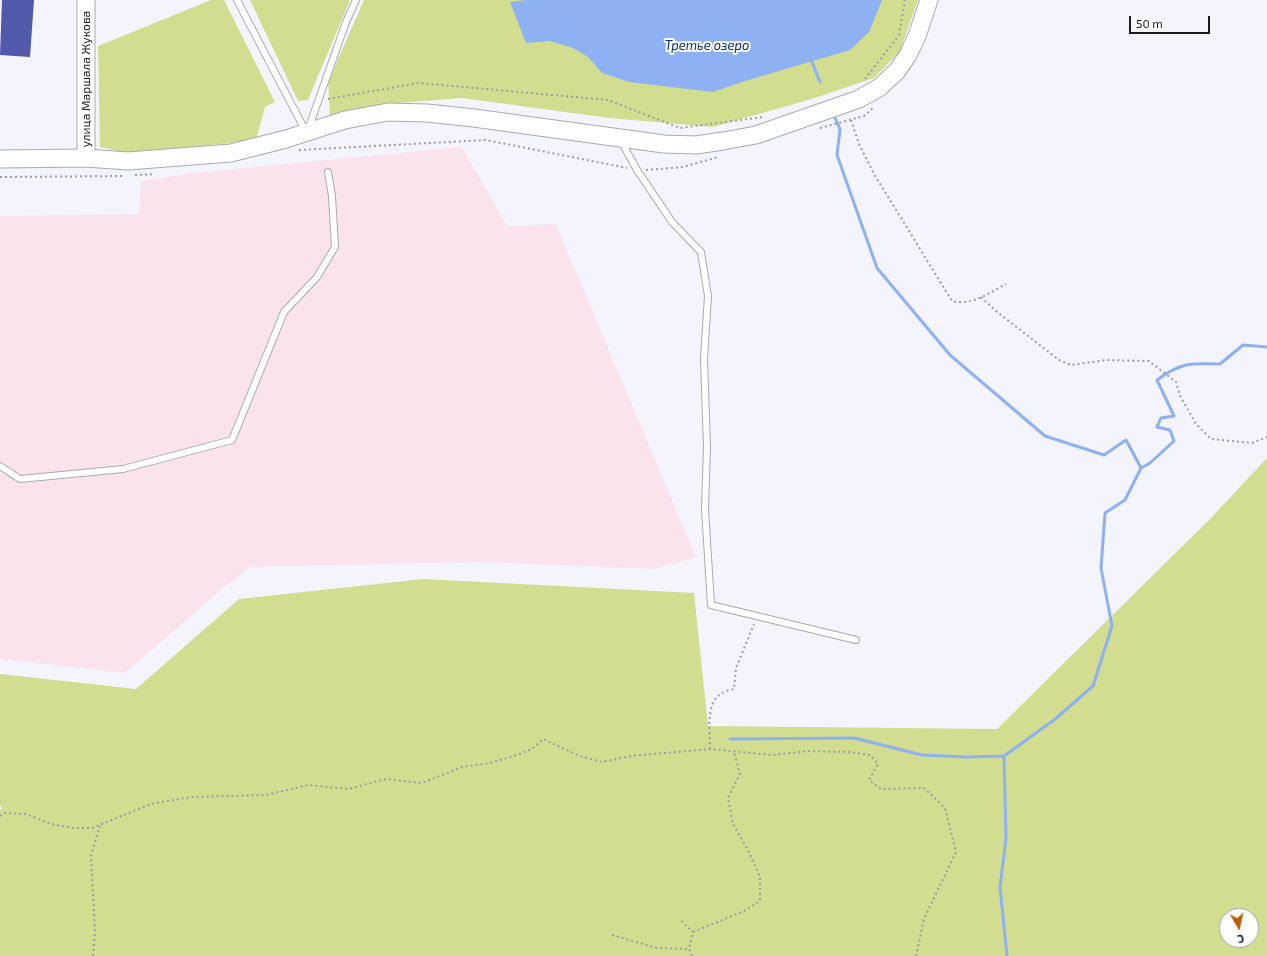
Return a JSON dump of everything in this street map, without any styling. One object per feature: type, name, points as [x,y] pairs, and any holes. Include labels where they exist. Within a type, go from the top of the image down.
[{"type":"street","name":"улица Маршала Жукова","points":[[86,0],[86,158]]},
{"type":"street","points":[[0,159],[86,158],[128,162],[231,153],[307,134],[345,120],[396,112],[427,113],[474,118],[664,144],[696,145],[723,141],[756,135],[859,99],[880,87],[897,71],[917,36],[929,0]]},
{"type":"lane","points":[[237,0],[307,134]]},
{"type":"lane","points":[[307,134],[317,100],[346,22],[356,0]]},
{"type":"lane","points":[[620,138],[637,170],[672,222],[701,252],[708,296],[704,359],[707,447],[705,509],[711,605],[856,640]]},
{"type":"lane","points":[[0,466],[20,479],[123,469],[232,440],[284,312],[317,277],[335,247],[332,196],[328,172]]},
{"type":"path","points":[[864,80],[898,35],[905,0]]},
{"type":"path","points":[[317,100],[419,83],[608,100],[680,128],[767,116]]},
{"type":"path","points":[[851,120],[859,144],[874,174],[952,301],[961,303],[982,297],[1006,284]]},
{"type":"path","points":[[826,127],[847,121]]},
{"type":"path","points":[[982,297],[996,311],[1059,360],[1071,365],[1106,360],[1126,359],[1149,361],[1176,382],[1180,396],[1196,424],[1211,439],[1252,443],[1267,436]]},
{"type":"path","points":[[710,749],[710,718],[712,705],[721,693],[734,689],[736,668],[758,616]]},
{"type":"path","points":[[0,816],[5,813],[26,814],[51,824],[74,828],[92,828],[151,804],[191,798],[266,795],[308,785],[348,789],[386,779],[422,783],[462,767],[490,764],[517,755],[532,749],[543,739],[580,756],[602,762],[631,756],[710,749],[772,755],[809,751],[825,751],[870,755],[878,764],[869,780],[881,789],[924,788],[946,808],[956,852],[924,919],[916,956]]},
{"type":"path","points":[[693,932],[744,910],[760,901],[760,877],[748,850],[733,824],[728,798],[740,774],[734,752]]},
{"type":"path","points":[[93,956],[95,932],[91,855],[100,826]]},
{"type":"path","points":[[681,921],[693,932]]},
{"type":"path","points":[[692,956],[689,949],[693,932]]},
{"type":"path","points":[[612,934],[656,948],[689,949]]},
{"type":"shaded area","points":[[462,147],[507,226],[556,224],[696,557],[654,569],[478,562],[250,567],[229,583],[125,673],[0,659],[0,216],[139,214],[141,181],[192,173]]},
{"type":"green space","points":[[211,0],[224,0],[275,102],[265,107],[256,140],[132,154],[100,147],[98,46]]},
{"type":"green space","points":[[250,0],[350,0],[308,100],[298,101]]},
{"type":"green space","points":[[364,0],[918,0],[900,51],[874,78],[815,98],[713,127],[609,118],[462,98],[384,104],[330,115],[328,82]]},
{"type":"green space","points":[[1267,458],[1267,956],[0,956],[0,810],[2,809],[0,805],[0,674],[136,689],[239,599],[423,579],[694,593],[708,726],[997,729],[1211,518]]},
{"type":"water","name":"Третье озеро","points":[[526,0],[882,0],[869,32],[850,50],[713,92],[629,82],[602,73],[588,57],[573,48],[550,41],[526,43],[510,2]]},
{"type":"building","points":[[2,0],[34,0],[30,57],[0,55]]},
{"type":"waterway","points":[[812,62],[820,82]]},
{"type":"waterway","points":[[835,118],[840,129],[837,155],[877,268],[950,355],[1045,436],[1104,455],[1126,440],[1141,468],[1125,500],[1105,513],[1101,568],[1112,626],[1093,686],[1054,720],[1004,756],[1006,838],[1000,887],[1007,956]]},
{"type":"waterway","points":[[1141,468],[1150,463],[1174,441],[1170,430],[1157,427],[1161,418],[1174,416],[1157,380],[1173,370],[1187,365],[1220,364],[1243,345],[1267,347]]},
{"type":"waterway","points":[[730,739],[854,738],[922,755],[967,757],[1004,756]]}]
